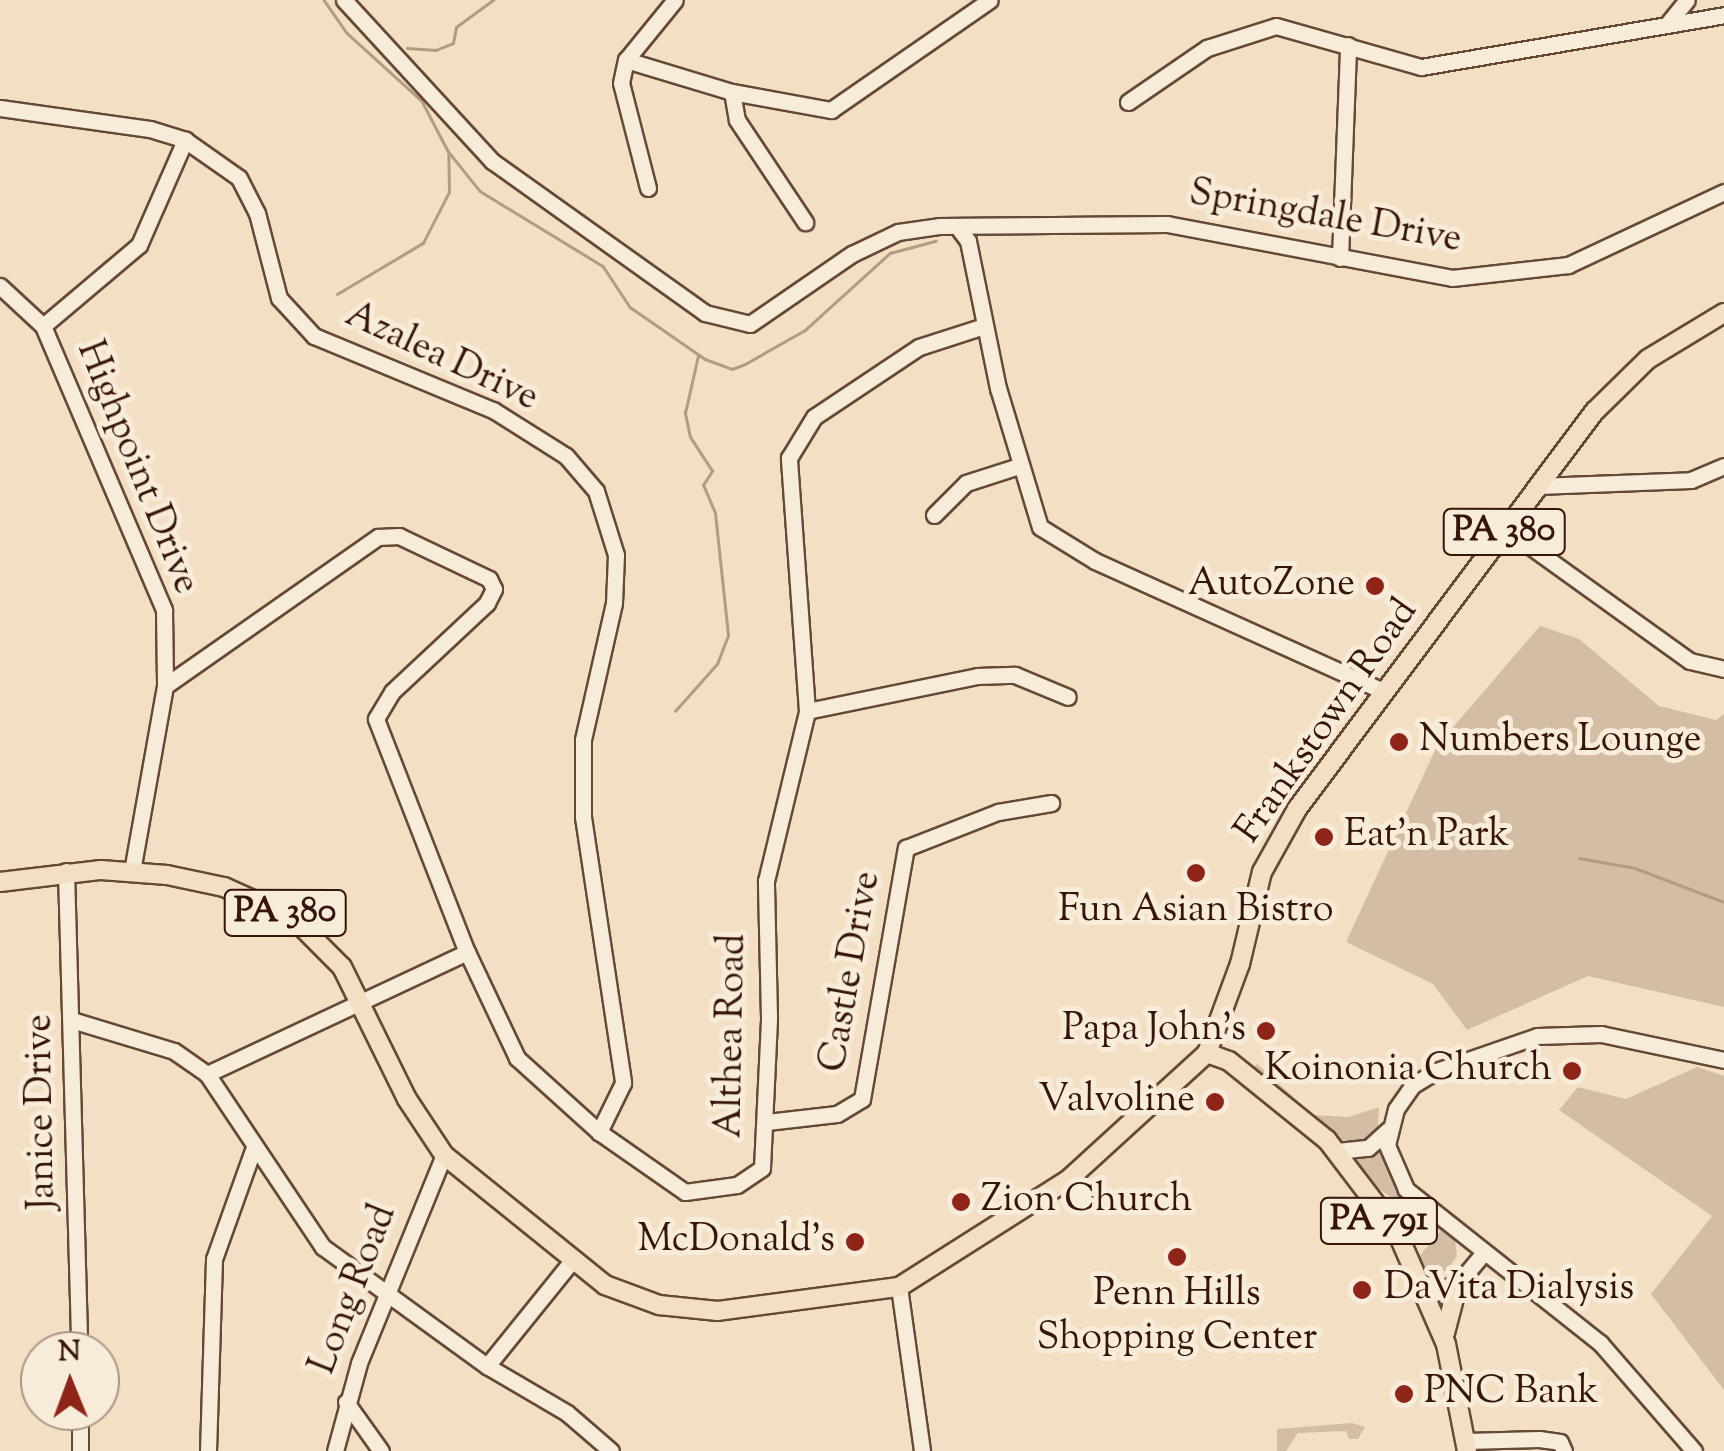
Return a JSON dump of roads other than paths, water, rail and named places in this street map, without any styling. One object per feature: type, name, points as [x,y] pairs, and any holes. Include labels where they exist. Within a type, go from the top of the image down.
[{"type":"main road","name":"Frankstown Road","points":[[0,882],[66,871],[132,871],[209,883],[278,909],[318,938],[360,999],[408,1098],[444,1155],[570,1262],[636,1298],[684,1310],[899,1287],[1069,1179],[1206,1054],[1222,1024],[1271,850],[1538,486],[1615,388],[1669,344],[1724,313]]},
{"type":"main road","name":"PA 791","points":[[1206,1054],[1251,1077],[1337,1151],[1397,1232],[1446,1344],[1466,1446]]},
{"type":"main road","name":"PA 791","points":[[1206,1054],[1346,1176],[1426,1294]]},
{"type":"main road","points":[[1446,1344],[1445,1317],[1458,1283]]},
{"type":"street","name":"Springdale Drive","points":[[344,0],[492,161],[706,313],[750,324],[852,254],[898,232],[1167,224],[1452,278],[1568,265],[1724,192]]},
{"type":"street","points":[[648,188],[625,117],[626,60],[675,0]]},
{"type":"street","points":[[626,60],[732,92],[831,110],[990,0]]},
{"type":"street","points":[[1670,22],[1688,0]]},
{"type":"street","points":[[1128,102],[1206,48],[1276,26],[1421,66],[1720,10]]},
{"type":"street","points":[[1340,258],[1348,45]]},
{"type":"street","points":[[732,92],[738,120],[806,222]]},
{"type":"street","name":"Azalea Drive","points":[[0,108],[150,129],[185,140],[239,178],[257,213],[279,298],[314,336],[493,410],[566,456],[596,491],[616,555],[614,604],[582,740],[583,817],[623,1082],[599,1132]]},
{"type":"street","points":[[43,326],[139,245],[185,140]]},
{"type":"street","points":[[959,229],[968,240],[984,326],[1040,527],[1095,561],[1385,692]]},
{"type":"street","name":"Highpoint Drive","points":[[0,286],[43,326],[164,610],[165,686],[132,871]]},
{"type":"street","name":"Althea Road","points":[[165,686],[378,536],[399,536],[489,579],[494,589],[487,603],[392,692],[376,719],[467,952],[517,1058],[599,1132],[685,1192],[738,1185],[762,1168],[768,1122],[766,881],[807,711],[789,458],[814,417],[919,347],[984,326]]},
{"type":"street","points":[[934,516],[966,483],[1020,466]]},
{"type":"street","points":[[1538,486],[1691,480],[1724,466]]},
{"type":"street","points":[[1506,529],[1690,661],[1724,669]]},
{"type":"street","points":[[807,711],[977,676],[1015,675],[1068,697]]},
{"type":"street","name":"Castle Drive","points":[[768,1122],[837,1114],[862,1099],[906,848],[969,821],[1051,802]]},
{"type":"street","name":"Janice Drive","points":[[66,871],[74,1021],[79,1331]]},
{"type":"street","points":[[207,1074],[467,952]]},
{"type":"street","points":[[74,1021],[174,1051],[207,1074],[253,1150],[324,1247],[386,1296],[487,1366],[567,1412],[611,1451]]},
{"type":"street","points":[[1337,1151],[1368,1148],[1388,1130],[1413,1086],[1436,1070],[1538,1036],[1601,1034],[1724,1060]]},
{"type":"street","points":[[1388,1130],[1390,1162],[1402,1185],[1600,1343],[1694,1451]]},
{"type":"street","points":[[208,1451],[214,1259],[253,1150]]},
{"type":"street","name":"Long Road","points":[[336,1451],[346,1402],[444,1155]]},
{"type":"street","points":[[1069,1179],[1084,1200]]},
{"type":"street","points":[[1426,1294],[1481,1250]]},
{"type":"street","points":[[1426,1294],[1458,1283],[1481,1250]]},
{"type":"street","points":[[487,1366],[570,1262]]},
{"type":"street","points":[[899,1287],[922,1451]]},
{"type":"street","points":[[346,1402],[381,1451]]},
{"type":"street","points":[[1466,1446],[1539,1439],[1560,1442],[1564,1451]]},
{"type":"waterway","points":[[324,0],[347,33],[422,101],[448,151],[480,191],[603,266],[630,307],[705,359],[732,369],[745,364],[805,330],[890,253],[935,241]]},
{"type":"waterway","points":[[407,48],[436,50],[453,43],[456,27],[493,0]]},
{"type":"waterway","points":[[337,294],[423,243],[449,192],[448,153]]},
{"type":"waterway","points":[[675,711],[717,664],[728,635],[715,513],[703,485],[712,471],[690,437],[685,413],[698,356]]},
{"type":"waterway","points":[[1579,858],[1635,868],[1724,902]]},
{"type":"place","name":"AutoZone","points":[[1375,586]]},
{"type":"place","name":"Numbers Lounge","points":[[1399,742]]},
{"type":"place","name":"Eat'n Park","points":[[1324,837]]},
{"type":"place","name":"Fun Asian Bistro","points":[[1196,873]]},
{"type":"place","name":"Papa John's","points":[[1266,1031]]},
{"type":"place","name":"Koinonia Church","points":[[1572,1071]]},
{"type":"place","name":"Valvoline","points":[[1215,1102]]},
{"type":"place","name":"Zion Church","points":[[961,1202]]},
{"type":"place","name":"McDonald's","points":[[855,1242]]},
{"type":"place","name":"Penn Hills Shopping Center","points":[[1177,1257]]},
{"type":"place","name":"DaVita Dialysis","points":[[1362,1290]]},
{"type":"place","name":"PNC Bank","points":[[1404,1394]]}]
